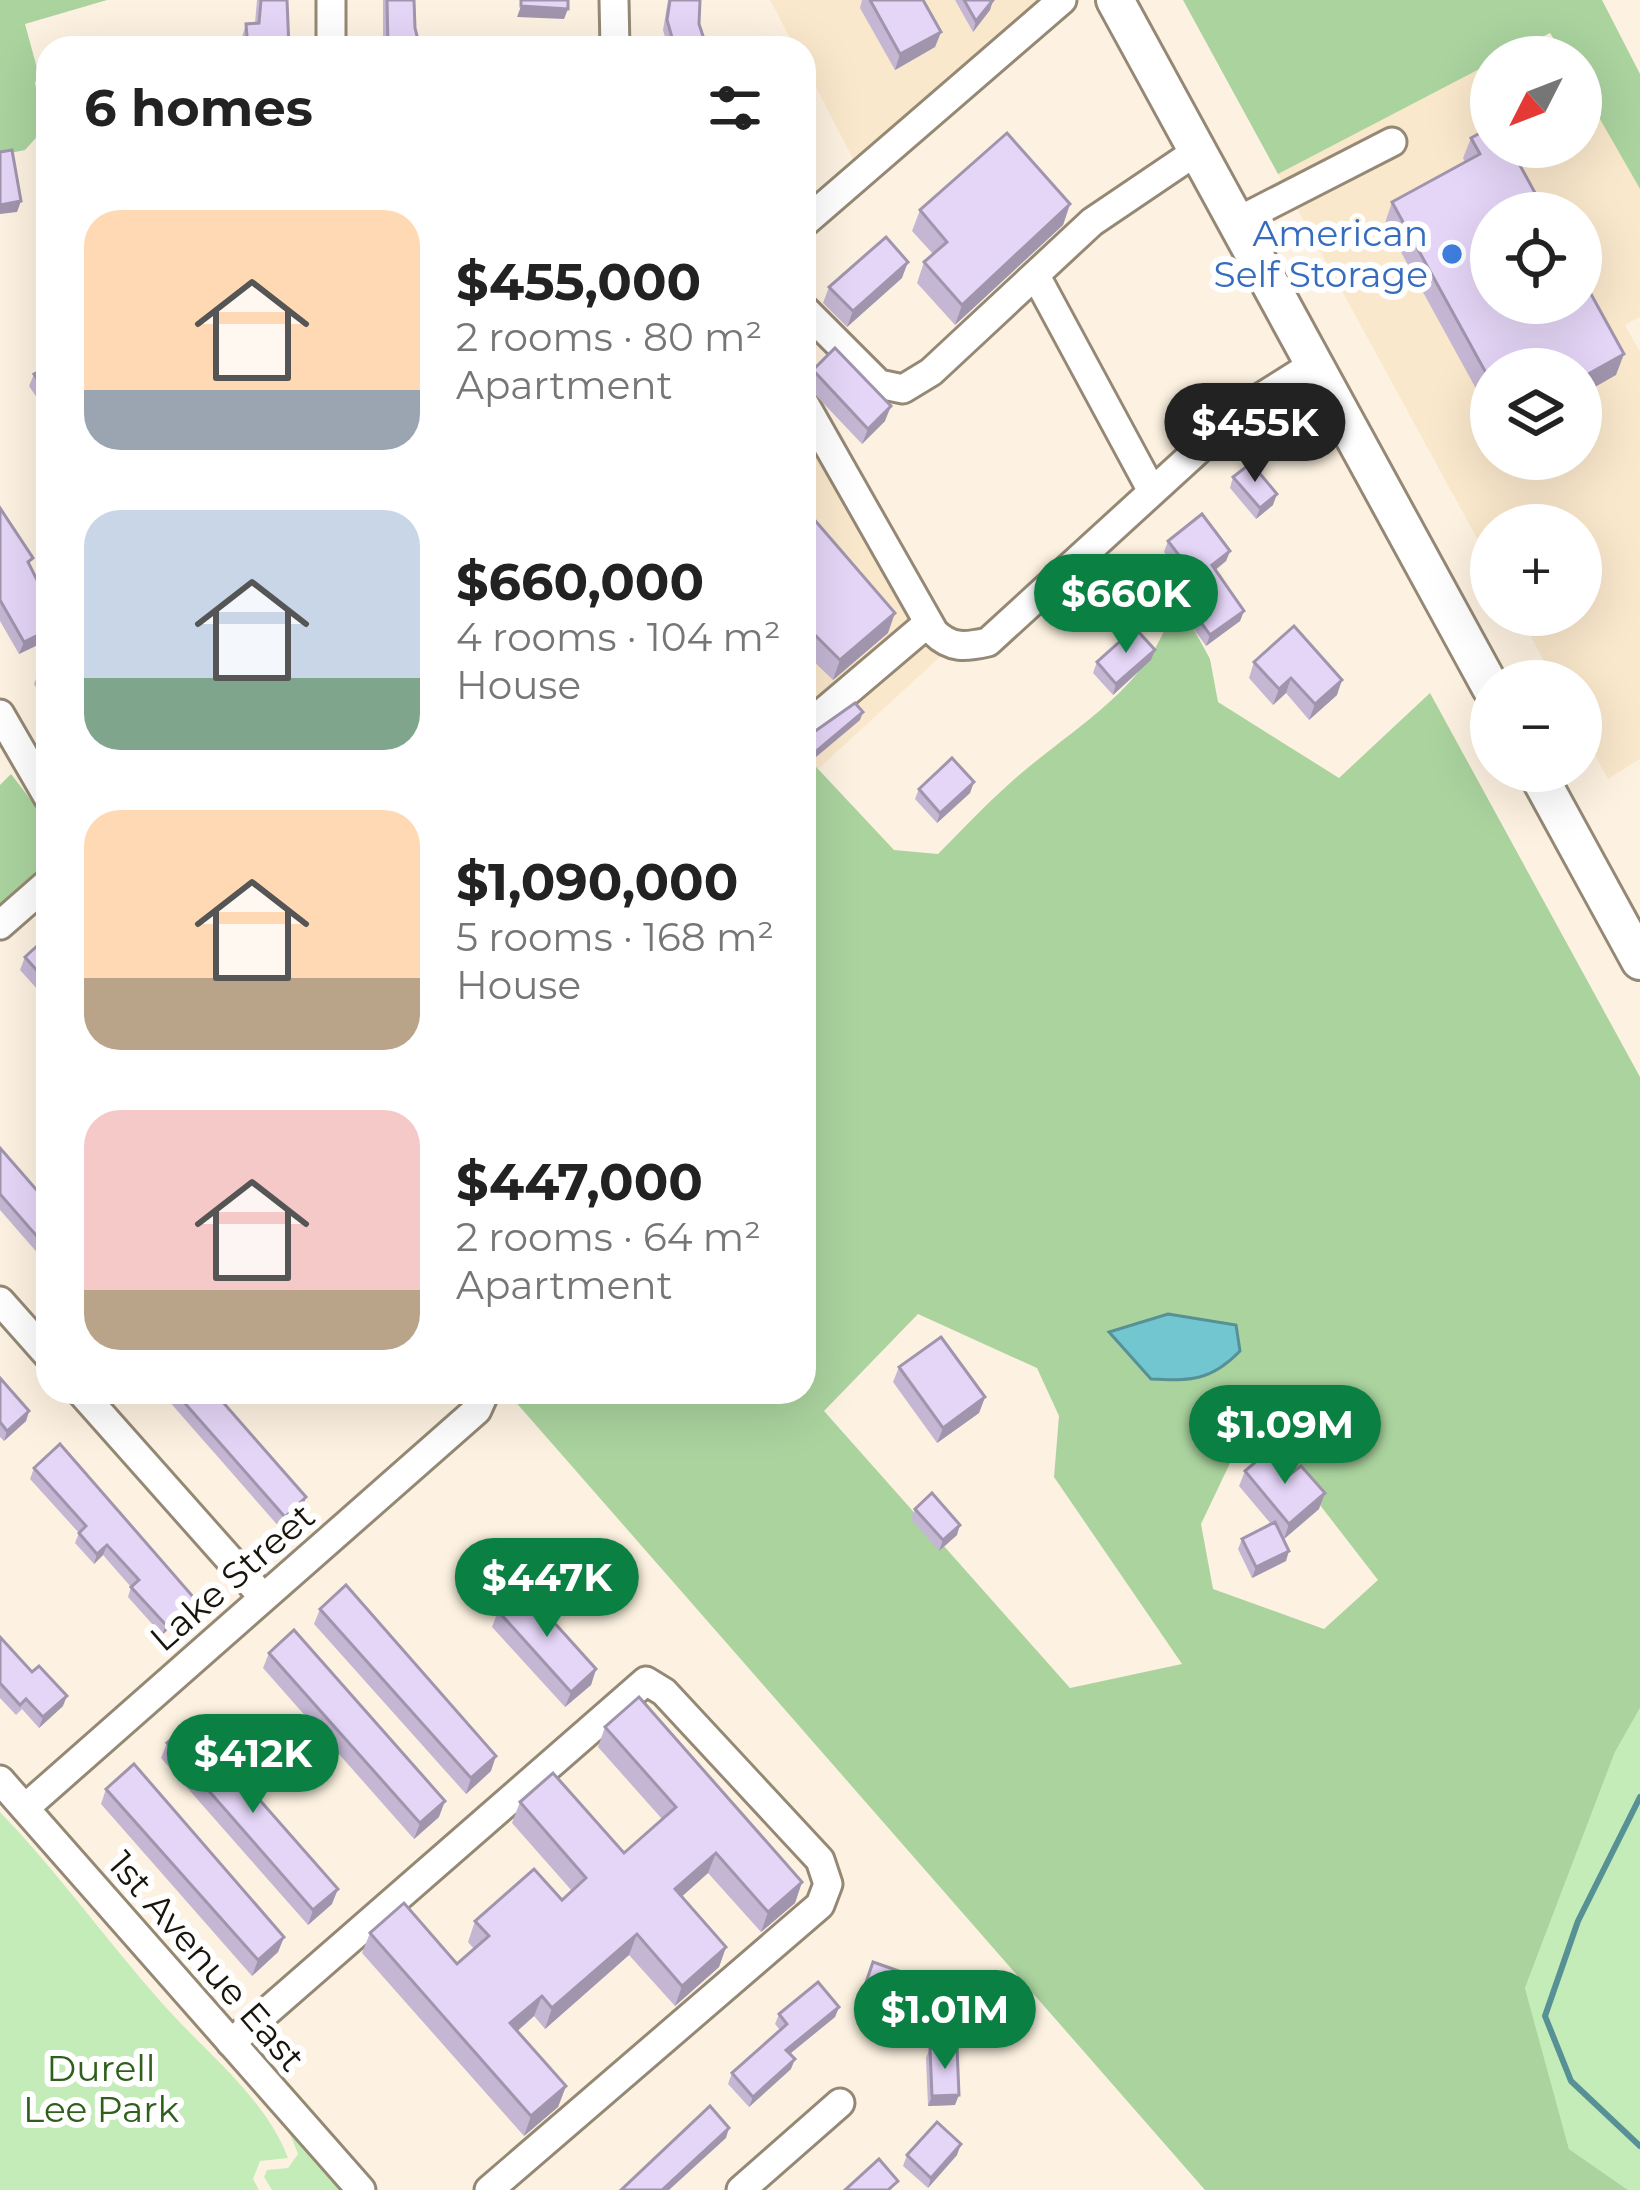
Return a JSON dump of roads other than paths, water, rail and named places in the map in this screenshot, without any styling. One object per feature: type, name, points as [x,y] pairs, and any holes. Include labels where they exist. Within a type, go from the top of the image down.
[{"type":"main road","points":[[1114,0],[1476,660]]},
{"type":"main road","points":[[1547,792],[1640,961]]},
{"type":"street","points":[[331,0],[331,36]]},
{"type":"street","points":[[614,0],[615,36]]},
{"type":"street","points":[[816,214],[1062,0]]},
{"type":"street","points":[[1236,222],[1392,142]]},
{"type":"street","points":[[816,321],[879,384],[903,389],[931,372],[1092,222],[1197,151]]},
{"type":"street","points":[[1036,278],[1152,491]]},
{"type":"street","points":[[816,424],[928,623],[950,644],[988,642],[1244,408],[1314,364]]},
{"type":"street","points":[[816,718],[841,703],[928,623]]},
{"type":"street","points":[[0,714],[36,776]]},
{"type":"street","points":[[0,925],[36,894]]},
{"type":"street","points":[[0,1301],[36,1342]]},
{"type":"street","points":[[92,1404],[263,1597]]},
{"type":"street","name":"Lake Street","points":[[25,1808],[476,1404]]},
{"type":"street","points":[[231,2043],[646,1681],[664,1692],[820,1860],[828,1884],[820,1905],[489,2190]]},
{"type":"street","name":"1st Avenue East","points":[[0,1780],[361,2190]]},
{"type":"street","points":[[742,2190],[840,2103]]},
{"type":"water","points":[[1168,1314],[1236,1325],[1240,1351],[1200,1377],[1151,1379],[1109,1332]]},
{"type":"waterway","points":[[1640,1797],[1578,1921],[1545,2016],[1571,2081],[1640,2146]]},
{"type":"place","name":"American Self Storage","points":[[1452,254]]},
{"type":"park label","name":"Durell Lee Park","points":[[101,2088]]}]
